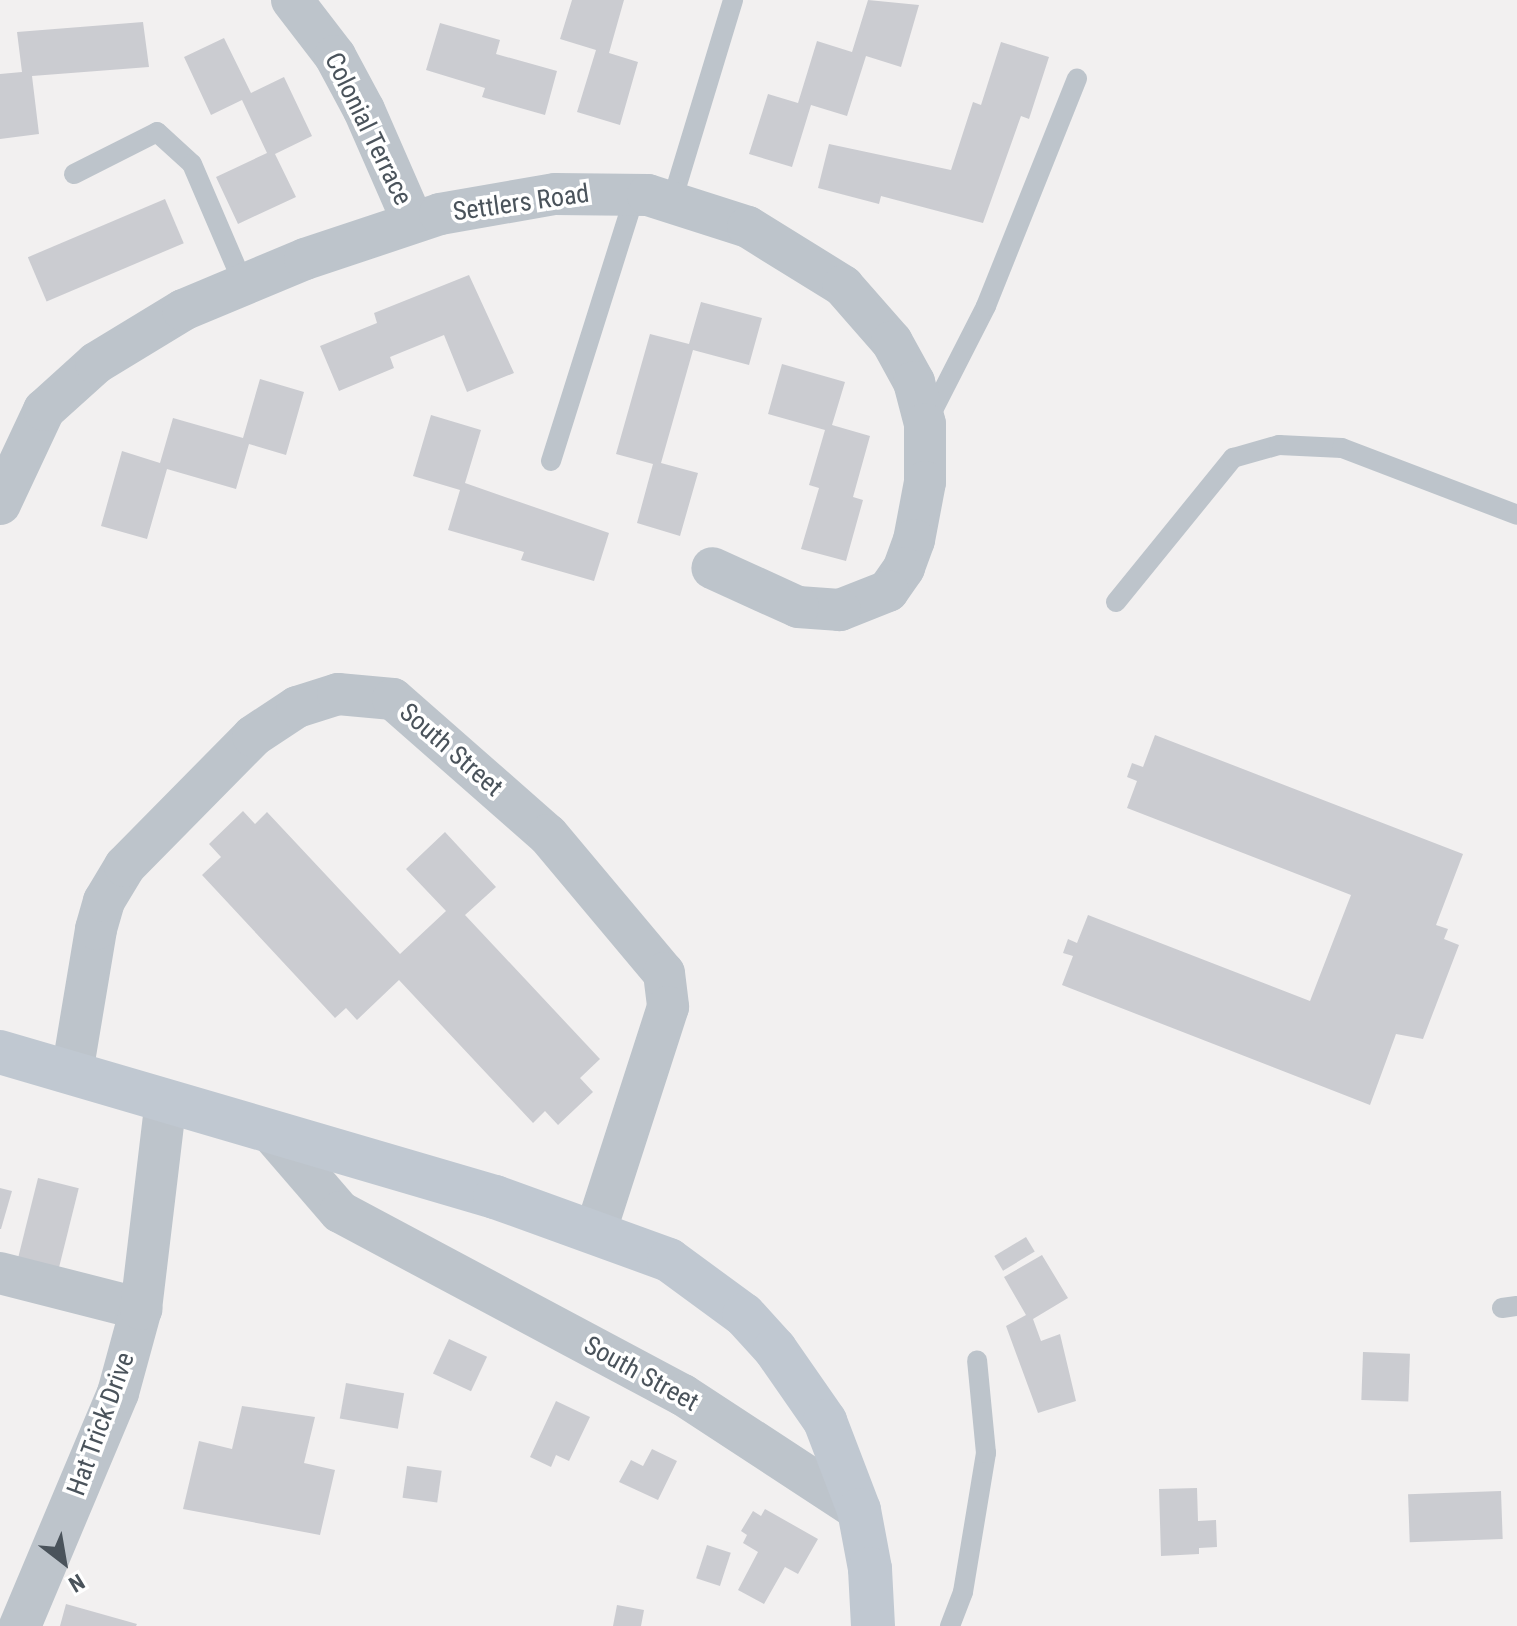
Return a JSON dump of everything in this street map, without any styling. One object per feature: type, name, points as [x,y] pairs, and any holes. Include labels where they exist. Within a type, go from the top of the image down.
[{"type":"street","name":"Colonial Terrace","points":[[292,0],[335,56],[364,110],[413,222]]},
{"type":"street","name":"Settlers Road","points":[[0,504],[44,410],[69,385],[125,343],[243,283],[413,222],[508,200],[654,197],[748,227],[843,286],[892,342],[914,382],[925,424],[925,482],[914,540],[904,568],[888,591],[840,610],[798,607],[712,568]]},
{"type":"street","name":"South Street","points":[[72,1073],[96,929],[104,901],[125,866],[253,736],[297,707],[338,694],[393,699],[548,835],[664,973],[668,1007],[596,1230]]},
{"type":"street","points":[[0,1052],[596,1230],[669,1260],[708,1285],[766,1339],[825,1421],[859,1510],[870,1569],[873,1626]]},
{"type":"street","name":"Hat Trick Drive","points":[[20,1626],[118,1393],[141,1309],[166,1100]]},
{"type":"street","name":"South Street","points":[[270,1131],[340,1212],[683,1395],[859,1510]]},
{"type":"street","points":[[0,1273],[141,1309]]},
{"type":"lane","points":[[551,461],[733,0]]},
{"type":"lane","points":[[925,424],[986,306],[1077,79]]},
{"type":"lane","points":[[74,174],[157,132],[192,164],[243,283]]},
{"type":"lane","points":[[1116,602],[1233,458],[1279,445],[1342,448],[1517,515]]},
{"type":"lane","points":[[950,1626],[963,1592],[986,1453],[977,1360]]},
{"type":"building","points":[[572,0],[624,0],[609,53],[638,62],[620,125],[577,112],[596,50],[560,39]]},
{"type":"building","points":[[868,0],[919,5],[901,67],[866,56],[847,116],[811,105],[792,167],[749,154],[768,94],[798,103],[817,41],[852,52]]},
{"type":"building","points":[[143,22],[149,67],[32,76],[39,134],[0,139],[0,74],[22,72],[17,32]]},
{"type":"building","points":[[440,23],[500,40],[496,54],[557,71],[545,115],[482,97],[485,88],[426,70]]},
{"type":"building","points":[[224,38],[251,93],[284,77],[312,136],[275,154],[296,197],[238,224],[216,177],[267,153],[242,100],[211,115],[184,57]]},
{"type":"building","points":[[1001,42],[1049,57],[1029,119],[1021,116],[983,223],[881,196],[879,204],[818,188],[829,144],[951,170],[973,102],[981,105]]},
{"type":"building","points":[[165,199],[184,243],[47,301],[28,257]]},
{"type":"building","points":[[469,275],[514,373],[467,392],[444,335],[390,357],[394,368],[339,391],[320,346],[377,323],[374,313]]},
{"type":"building","points":[[701,302],[762,318],[749,365],[693,350],[661,463],[698,473],[680,536],[637,523],[653,464],[616,454],[650,334],[689,344]]},
{"type":"building","points":[[782,364],[845,382],[832,425],[870,436],[853,497],[863,500],[846,561],[801,549],[819,488],[809,485],[825,430],[768,414]]},
{"type":"building","points":[[260,379],[304,392],[286,455],[249,444],[236,489],[167,469],[147,539],[101,526],[122,451],[160,463],[173,418],[243,438]]},
{"type":"building","points":[[431,415],[481,430],[465,483],[609,533],[594,581],[521,560],[524,552],[448,530],[460,490],[413,476]]},
{"type":"building","points":[[1155,735],[1463,854],[1436,925],[1448,929],[1444,939],[1459,945],[1423,1039],[1396,1034],[1370,1105],[1062,985],[1073,956],[1063,953],[1068,939],[1077,943],[1088,915],[1310,1001],[1351,895],[1127,808],[1137,781],[1127,777],[1132,763],[1143,767]]},
{"type":"building","points":[[243,811],[255,824],[267,812],[400,954],[446,911],[406,869],[445,832],[496,887],[465,915],[600,1059],[580,1078],[593,1092],[558,1125],[545,1111],[533,1123],[399,980],[357,1020],[346,1008],[335,1018],[202,875],[221,857],[209,844]]},
{"type":"building","points":[[38,1178],[79,1188],[58,1271],[17,1260]]},
{"type":"building","points":[[0,1188],[12,1191],[1,1229],[0,1229]]},
{"type":"building","points":[[1026,1237],[1035,1252],[1003,1271],[994,1256]]},
{"type":"building","points":[[1042,1255],[1068,1298],[1033,1319],[1041,1341],[1060,1334],[1076,1401],[1038,1413],[1006,1326],[1026,1315],[1004,1277]]},
{"type":"building","points":[[449,1339],[487,1357],[471,1391],[433,1373]]},
{"type":"building","points":[[1363,1352],[1410,1354],[1408,1402],[1361,1400]]},
{"type":"building","points":[[346,1383],[404,1393],[398,1429],[340,1418]]},
{"type":"building","points":[[556,1401],[590,1417],[569,1461],[556,1455],[551,1467],[530,1457]]},
{"type":"building","points":[[242,1406],[315,1417],[304,1463],[335,1470],[320,1535],[183,1509],[199,1441],[232,1449]]},
{"type":"building","points":[[652,1449],[677,1461],[658,1500],[619,1482],[631,1460],[643,1466]]},
{"type":"building","points":[[407,1466],[442,1471],[437,1503],[403,1498]]},
{"type":"building","points":[[1197,1488],[1198,1521],[1216,1520],[1217,1547],[1199,1548],[1199,1554],[1161,1556],[1159,1489]]},
{"type":"building","points":[[1501,1491],[1503,1539],[1410,1542],[1408,1494]]},
{"type":"building","points":[[765,1509],[818,1539],[798,1574],[785,1567],[764,1604],[738,1590],[758,1552],[743,1543],[747,1535],[741,1531],[753,1511],[761,1516]]},
{"type":"building","points":[[707,1545],[731,1553],[720,1586],[696,1578]]},
{"type":"building","points":[[66,1604],[137,1624],[60,1626]]},
{"type":"building","points":[[617,1605],[644,1610],[641,1626],[613,1626]]}]
